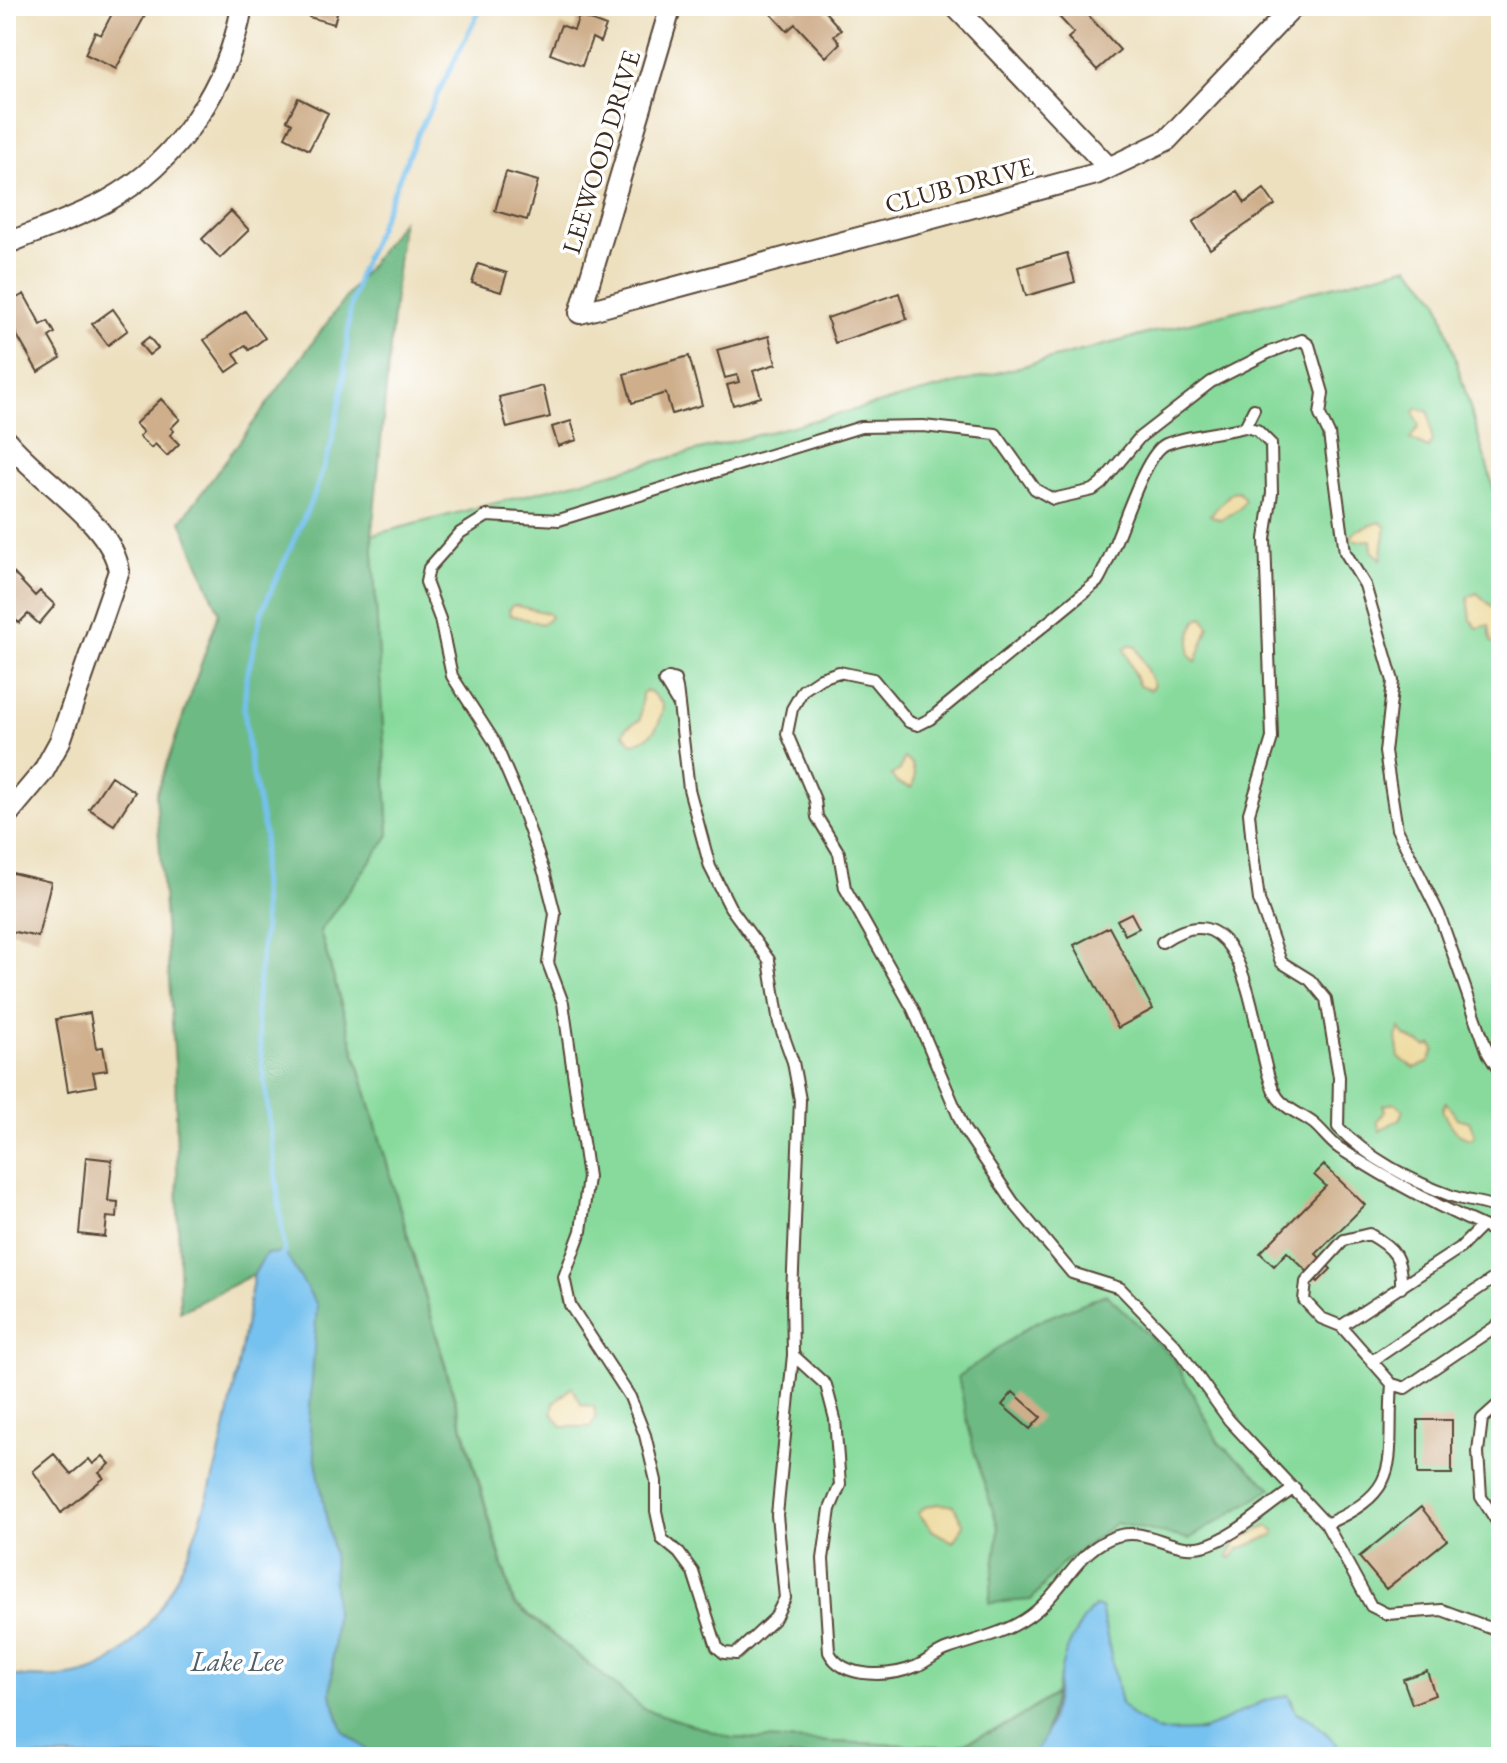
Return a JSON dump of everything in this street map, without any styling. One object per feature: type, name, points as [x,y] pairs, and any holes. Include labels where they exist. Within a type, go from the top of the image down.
[{"type":"street","points":[[6,244],[105,202],[150,170],[203,109],[232,54],[242,6]]},
{"type":"street","name":"LEEWOOD DRIVE","points":[[580,313],[671,6]]},
{"type":"street","points":[[955,6],[1109,168]]},
{"type":"street","name":"CLUB DRIVE","points":[[580,313],[1109,168],[1167,140],[1294,6]]},
{"type":"street","points":[[6,440],[51,487],[106,536],[117,554],[119,571],[60,741],[43,772],[6,816]]},
{"type":"lane","points":[[676,701],[689,789],[710,867],[730,907],[769,960],[779,1023],[793,1062],[801,1126],[792,1295],[793,1355],[777,1515],[785,1598],[775,1618],[755,1640],[736,1654],[724,1653],[717,1647],[693,1572],[679,1553],[662,1539],[656,1511],[656,1481],[645,1435],[630,1397],[570,1305],[565,1290],[564,1277],[587,1200],[588,1177],[563,1003],[548,963],[555,914],[518,797],[494,741],[452,676],[440,619],[426,582],[429,568],[474,521],[487,516],[559,520],[861,427],[923,426],[996,434],[1035,489],[1053,499],[1072,496],[1101,484],[1131,446],[1188,397],[1240,366],[1302,340],[1309,345],[1323,393],[1320,415],[1331,444],[1345,552],[1365,585],[1393,681],[1385,752],[1397,829],[1439,914],[1488,1053],[1501,1074]]},
{"type":"lane","points":[[1245,427],[1254,409]]},
{"type":"lane","points":[[1501,1210],[1453,1197],[1401,1172],[1351,1141],[1338,1127],[1339,1077],[1326,999],[1310,980],[1281,962],[1269,933],[1259,900],[1249,813],[1272,738],[1265,539],[1274,465],[1271,444],[1257,430],[1245,427],[1179,440],[1160,448],[1141,481],[1106,569],[1097,582],[930,719],[918,725],[909,722],[873,679],[839,672],[821,678],[803,690],[792,709],[787,734],[815,800],[817,817],[839,853],[845,888],[913,1009],[964,1129],[1013,1202],[1072,1273],[1120,1288],[1175,1345],[1229,1420],[1326,1524],[1371,1606],[1387,1614],[1442,1610],[1501,1632]]},
{"type":"lane","points":[[1162,942],[1190,926],[1204,927],[1228,946],[1256,1012],[1273,1089],[1289,1109],[1312,1122],[1336,1146],[1501,1234]]},
{"type":"lane","points":[[1341,1326],[1460,1248],[1482,1226]]},
{"type":"lane","points":[[1401,1288],[1402,1266],[1387,1244],[1369,1234],[1344,1240],[1306,1282],[1304,1300],[1321,1318],[1341,1326],[1392,1384],[1405,1388],[1501,1323]]},
{"type":"lane","points":[[1372,1361],[1497,1276],[1501,1289]]},
{"type":"lane","points":[[793,1355],[826,1385],[835,1419],[840,1485],[827,1521],[823,1559],[829,1652],[835,1663],[845,1669],[895,1672],[917,1666],[950,1648],[974,1644],[1036,1612],[1078,1562],[1110,1538],[1143,1533],[1182,1546],[1203,1546],[1295,1488]]},
{"type":"lane","points":[[1326,1524],[1359,1508],[1377,1494],[1387,1476],[1392,1384]]},
{"type":"lane","points":[[1501,1402],[1482,1419],[1478,1452],[1481,1497],[1501,1528]]},
{"type":"green space","points":[[402,221],[372,535],[389,835],[320,931],[513,1603],[644,1709],[731,1738],[955,1747],[1009,1724],[1055,1694],[1043,1744],[1027,1757],[376,1757],[343,1731],[331,1694],[335,1614],[285,1253],[266,1254],[254,1274],[180,1312],[175,1065],[156,795],[219,612],[181,521]]},
{"type":"green space","points":[[1409,266],[1438,299],[1501,513],[1501,1757],[1343,1757],[1323,1730],[1296,1712],[1291,1699],[1202,1730],[1178,1733],[1156,1731],[1137,1722],[1122,1705],[1101,1609],[1066,1655],[1055,1694],[1009,1724],[955,1747],[731,1738],[644,1709],[514,1603],[320,931],[389,835],[372,535]]},
{"type":"green space","points":[[1106,1294],[1174,1359],[1219,1443],[1272,1488],[1189,1539],[1116,1523],[1061,1565],[1031,1600],[989,1603],[999,1530],[974,1451],[958,1377],[1034,1323]]},
{"type":"sand","points":[[1417,408],[1429,412],[1432,441],[1428,448],[1410,439],[1419,426],[1414,413]]},
{"type":"sand","points":[[1238,491],[1245,499],[1241,507],[1221,520],[1210,515],[1232,492]]},
{"type":"sand","points":[[1380,522],[1386,527],[1381,559],[1372,551],[1371,540],[1350,538],[1357,530]]},
{"type":"sand","points":[[1477,593],[1495,609],[1500,633],[1495,643],[1491,642],[1489,625],[1477,628],[1471,620],[1468,597]]},
{"type":"sand","points":[[513,605],[548,613],[551,617],[542,624],[510,615],[509,609]]},
{"type":"sand","points":[[1203,617],[1209,626],[1196,662],[1189,655],[1190,636],[1197,619]]},
{"type":"sand","points":[[1135,645],[1154,685],[1150,690],[1139,686],[1124,649]]},
{"type":"sand","points":[[651,692],[663,705],[662,712],[658,725],[650,735],[632,743],[623,733],[640,720],[642,694]]},
{"type":"sand","points":[[904,758],[912,764],[915,778],[912,788],[897,783],[891,775],[900,770]]},
{"type":"sand","points":[[1400,1028],[1405,1036],[1427,1047],[1432,1045],[1435,1050],[1428,1063],[1415,1068],[1399,1058],[1396,1037]]},
{"type":"sand","points":[[1446,1102],[1457,1118],[1469,1121],[1475,1135],[1472,1139],[1461,1136],[1450,1125],[1442,1110]]},
{"type":"sand","points":[[1396,1103],[1403,1110],[1400,1118],[1380,1131],[1377,1121],[1385,1111],[1383,1105]]},
{"type":"sand","points":[[572,1387],[582,1405],[594,1406],[596,1418],[590,1427],[562,1427],[552,1413],[554,1403]]},
{"type":"sand","points":[[953,1505],[964,1525],[953,1542],[933,1531],[918,1513],[925,1507]]},
{"type":"sand","points":[[1268,1526],[1275,1531],[1274,1535],[1239,1549],[1231,1558],[1228,1556],[1236,1541]]},
{"type":"water","name":"Lake Lee","points":[[285,1253],[317,1305],[309,1423],[333,1552],[335,1614],[331,1694],[343,1731],[376,1757],[6,1757],[6,1675],[61,1677],[101,1667],[145,1628],[172,1586],[194,1536],[212,1482],[226,1426],[254,1274],[266,1254]]},
{"type":"water","points":[[1094,1606],[1101,1608],[1121,1704],[1134,1717],[1159,1732],[1202,1731],[1264,1701],[1288,1695],[1296,1712],[1312,1720],[1336,1743],[1343,1757],[1027,1757],[1044,1738],[1065,1655]]},
{"type":"building","points":[[116,6],[136,6],[147,12],[116,69],[85,54],[95,32],[101,35]]},
{"type":"building","points":[[312,6],[339,6],[334,24],[309,17]]},
{"type":"building","points":[[780,6],[790,6],[795,11],[800,6],[811,10],[820,6],[841,30],[834,36],[840,43],[826,57],[795,24],[787,31],[771,14]]},
{"type":"building","points":[[1049,6],[1080,6],[1120,50],[1097,70],[1068,38],[1074,33]]},
{"type":"building","points":[[579,16],[606,26],[600,42],[592,38],[582,66],[550,54],[561,25],[574,30]]},
{"type":"building","points":[[298,98],[328,113],[309,150],[285,137],[292,123],[287,120]]},
{"type":"building","points":[[506,172],[538,181],[527,220],[495,211]]},
{"type":"building","points":[[1264,189],[1275,205],[1210,249],[1193,222],[1238,192],[1245,203]]},
{"type":"building","points":[[231,211],[249,230],[220,258],[202,239]]},
{"type":"building","points":[[1067,253],[1075,282],[1026,296],[1018,267]]},
{"type":"building","points":[[478,264],[507,273],[501,292],[472,283]]},
{"type":"building","points":[[899,293],[907,319],[835,343],[827,318]]},
{"type":"building","points":[[24,294],[41,325],[48,321],[55,333],[49,337],[61,358],[38,372],[6,316],[6,304]]},
{"type":"building","points":[[113,309],[128,330],[108,345],[92,324]]},
{"type":"building","points":[[245,311],[265,338],[249,350],[245,345],[234,353],[240,363],[227,372],[204,340]]},
{"type":"building","points":[[769,336],[776,364],[753,371],[761,397],[733,405],[727,385],[739,382],[737,375],[725,378],[717,350]]},
{"type":"building","points":[[149,337],[158,348],[149,355],[140,344]]},
{"type":"building","points":[[689,356],[702,405],[672,414],[666,393],[632,403],[624,374]]},
{"type":"building","points":[[543,386],[550,417],[507,428],[499,397]]},
{"type":"building","points":[[161,399],[180,419],[171,428],[174,431],[170,435],[179,444],[167,456],[155,444],[151,448],[139,437],[143,432],[135,424]]},
{"type":"building","points":[[571,421],[577,440],[558,446],[552,427]]},
{"type":"building","points":[[6,565],[35,596],[40,591],[55,605],[39,624],[28,614],[19,623],[6,611]]},
{"type":"building","points":[[111,776],[135,792],[114,825],[89,809]]},
{"type":"building","points":[[8,872],[51,882],[38,937],[6,930]]},
{"type":"building","points":[[1131,913],[1139,928],[1125,935],[1117,920]]},
{"type":"building","points":[[1109,927],[1153,1009],[1118,1028],[1074,945]]},
{"type":"building","points":[[90,1013],[96,1048],[103,1047],[107,1070],[93,1072],[96,1086],[68,1091],[56,1019]]},
{"type":"building","points":[[86,1157],[112,1160],[108,1201],[118,1202],[117,1218],[107,1217],[105,1237],[79,1234]]},
{"type":"building","points":[[1324,1165],[1365,1205],[1316,1254],[1331,1269],[1318,1282],[1287,1252],[1274,1266],[1260,1253],[1326,1186],[1314,1175]]},
{"type":"building","points":[[1013,1392],[1041,1417],[1030,1429],[1002,1405]]},
{"type":"building","points":[[1418,1420],[1452,1420],[1452,1474],[1418,1474]]},
{"type":"building","points":[[54,1454],[71,1474],[89,1459],[93,1464],[103,1456],[110,1464],[99,1473],[104,1478],[61,1513],[33,1471]]},
{"type":"building","points":[[1421,1507],[1447,1540],[1386,1589],[1359,1557]]},
{"type":"building","points":[[1427,1671],[1435,1695],[1412,1704],[1403,1679]]},
{"type":"waterway","points":[[280,1256],[285,1253],[256,1009],[264,929],[261,872],[265,836],[250,761],[244,709],[246,681],[262,611],[314,495],[331,446],[343,386],[350,310],[359,274],[417,135],[482,6]]}]
